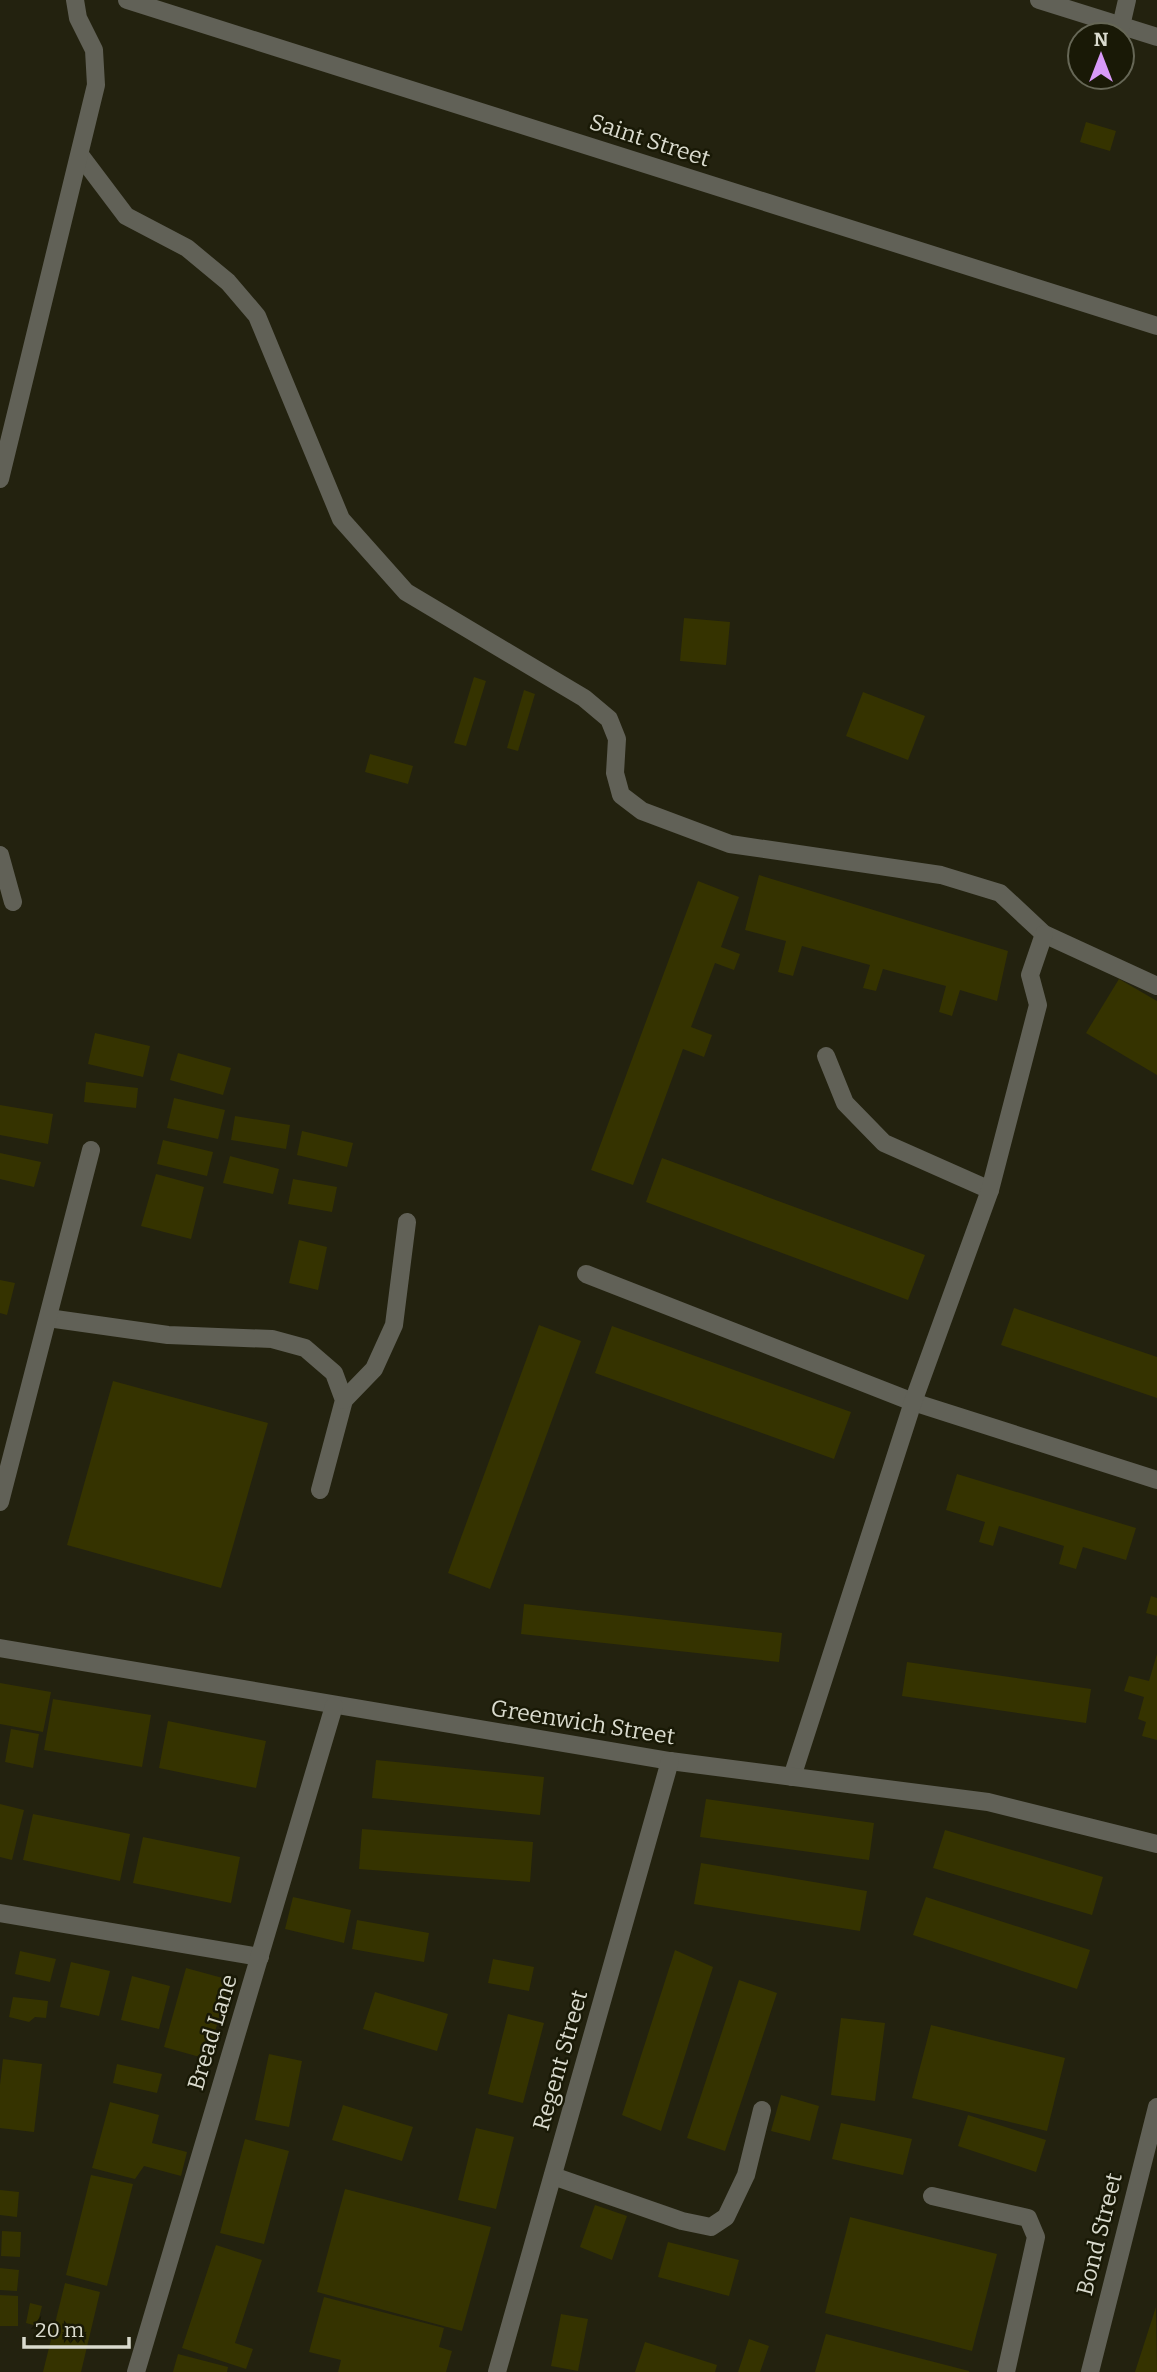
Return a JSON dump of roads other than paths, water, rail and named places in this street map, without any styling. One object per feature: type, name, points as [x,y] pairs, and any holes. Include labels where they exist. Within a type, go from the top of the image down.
[{"type":"street","points":[[0,479],[96,85],[93,50],[78,18],[75,0]]},
{"type":"street","name":"Saint Street","points":[[127,0],[1157,326]]},
{"type":"street","points":[[1039,0],[1105,21]]},
{"type":"street","points":[[1122,21],[1127,0]]},
{"type":"street","points":[[1136,31],[1157,37]]},
{"type":"street","points":[[80,155],[126,216],[187,248],[229,282],[257,316],[341,519],[406,592],[584,698],[609,719],[617,738],[615,773],[621,795],[642,811],[730,844],[941,875],[1000,893],[1044,934],[1157,986]]},
{"type":"street","points":[[0,855],[13,902]]},
{"type":"street","points":[[792,1777],[913,1402],[990,1190],[1038,1005],[1030,975],[1044,934]]},
{"type":"street","points":[[826,1056],[845,1103],[884,1143],[990,1190]]},
{"type":"street","points":[[0,1502],[91,1150]]},
{"type":"street","points":[[320,1490],[344,1400],[374,1368],[394,1325],[407,1222]]},
{"type":"street","points":[[586,1274],[913,1402],[1157,1480]]},
{"type":"street","points":[[48,1318],[168,1335],[272,1339],[305,1348],[334,1373],[344,1400]]},
{"type":"street","name":"Greenwich Street","points":[[0,1648],[670,1761],[988,1802],[1157,1844]]},
{"type":"street","name":"Bread Lane","points":[[136,2372],[334,1706]]},
{"type":"street","name":"Regent Street","points":[[497,2372],[670,1761]]},
{"type":"street","points":[[0,1913],[260,1956]]},
{"type":"street","name":"Bond Street","points":[[1090,2372],[1157,2108]]},
{"type":"street","points":[[552,2176],[682,2221],[712,2227],[726,2217],[746,2175],[762,2110]]},
{"type":"street","points":[[932,2196],[1028,2218],[1035,2238],[1006,2372]]}]
